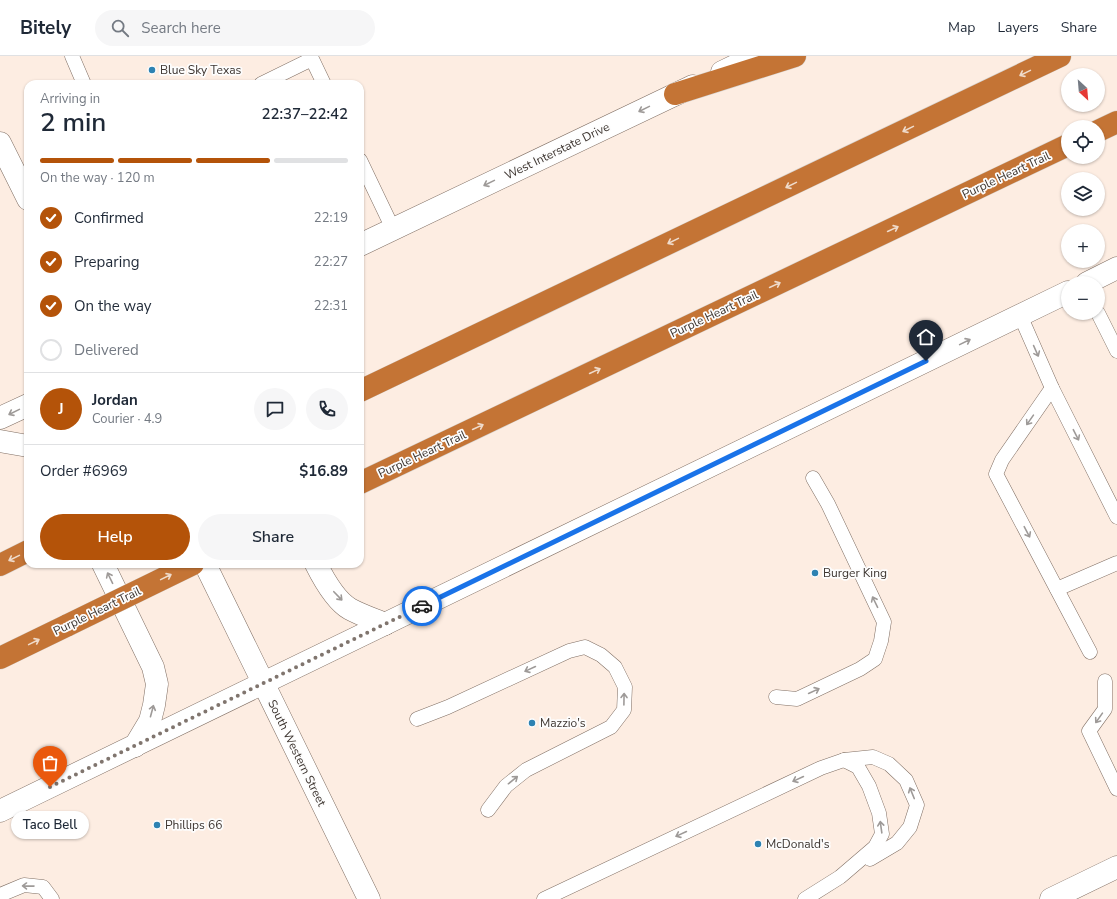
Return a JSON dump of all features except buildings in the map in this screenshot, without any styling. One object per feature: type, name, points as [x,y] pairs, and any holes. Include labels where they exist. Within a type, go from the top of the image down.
[{"type":"highway","points":[[675,94],[795,56]]},
{"type":"highway","points":[[364,389],[1060,56]]},
{"type":"highway","points":[[1105,128],[1117,122]]},
{"type":"highway","name":"Purple Heart Trail","points":[[364,481],[1061,148]]},
{"type":"highway","points":[[0,565],[24,553]]},
{"type":"highway","name":"Purple Heart Trail","points":[[0,658],[185,568]]},
{"type":"main road","name":"West Interstate Drive","points":[[364,243],[755,56]]},
{"type":"main road","points":[[0,143],[24,191]]},
{"type":"main road","points":[[1101,276],[1117,268]]},
{"type":"main road","points":[[0,811],[1061,296]]},
{"type":"main road","points":[[0,418],[24,407]]},
{"type":"main road","points":[[0,441],[24,445]]},
{"type":"main road","points":[[105,568],[153,667],[157,684],[150,721],[135,746]]},
{"type":"main road","name":"South Western Street","points":[[207,568],[369,899]]},
{"type":"main road","points":[[318,568],[334,592],[349,608],[385,624]]},
{"type":"main road","points":[[1051,899],[1117,867]]},
{"type":"lane","points":[[72,56],[82,80]]},
{"type":"lane","points":[[269,80],[313,58],[322,80]]},
{"type":"lane","points":[[364,168],[393,229]]},
{"type":"lane","points":[[1020,316],[1052,388],[1117,517]]},
{"type":"lane","points":[[1102,320],[1117,351]]},
{"type":"lane","points":[[1052,388],[1002,460],[996,474],[1090,652]]},
{"type":"lane","points":[[776,697],[797,699],[860,670],[875,659],[881,642],[884,622],[828,504],[813,478]]},
{"type":"lane","points":[[1057,589],[1117,562]]},
{"type":"lane","points":[[417,719],[448,708],[569,651],[585,647],[601,654],[615,667],[625,687],[624,710],[611,727],[526,770],[506,786],[488,810]]},
{"type":"lane","points":[[1105,681],[1105,709],[1090,731],[1117,789]]},
{"type":"lane","points":[[544,899],[821,768],[844,760],[873,757],[890,764],[906,780],[917,805],[910,827],[897,843],[805,899]]},
{"type":"lane","points":[[840,877],[875,847],[882,834],[879,813],[869,786],[858,767],[844,760]]},
{"type":"lane","points":[[0,895],[24,885],[42,887],[52,899]]},
{"type":"way so far","points":[[50,787],[422,606]]},
{"type":"place","name":"Blue Sky Texas","points":[[152,70]]},
{"type":"place","name":"Burger King","points":[[815,573]]},
{"type":"place","name":"Mazzio's","points":[[532,723]]},
{"type":"place","name":"Taco Bell","points":[[50,787]]},
{"type":"place","name":"Phillips 66","points":[[157,825]]},
{"type":"place","name":"McDonald's","points":[[758,844]]},
{"type":"route","points":[[422,606],[926,361]]}]
